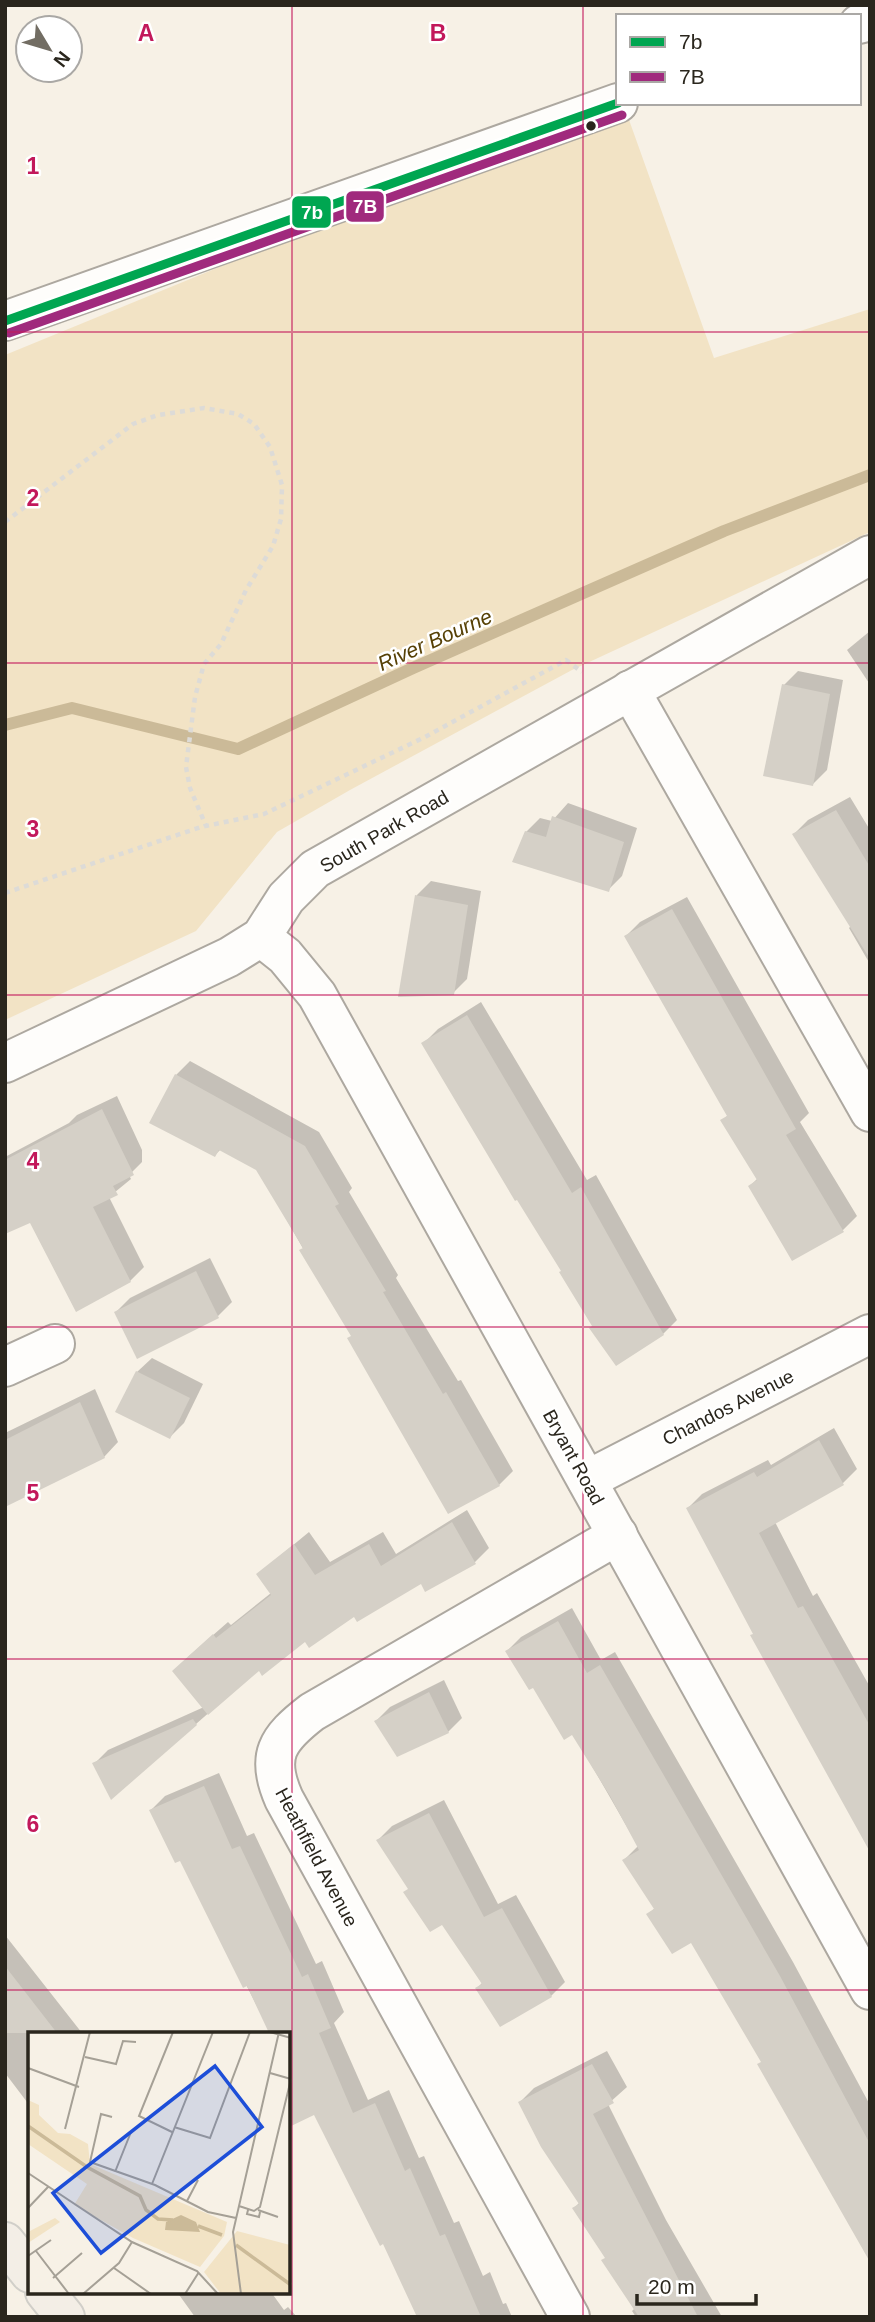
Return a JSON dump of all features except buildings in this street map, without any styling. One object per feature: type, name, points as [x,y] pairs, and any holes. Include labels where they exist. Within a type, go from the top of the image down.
[{"type":"main road","points":[[5,2242],[28,2271]]},
{"type":"main road","points":[[47,2294],[65,2317]]},
{"type":"street","points":[[5,321],[616,104]]},
{"type":"street","name":"South Park Road","points":[[5,1063],[229,957],[261,937],[286,898],[315,869],[870,555]]},
{"type":"street","points":[[630,690],[870,1112]]},
{"type":"street","name":"Bryant Road","points":[[261,937],[285,956],[317,995],[870,1990]]},
{"type":"street","name":"Chandos Avenue","points":[[587,1480],[870,1334]]},
{"type":"street","points":[[5,1367],[55,1344]]},
{"type":"street","name":"Heathfield Avenue","points":[[570,2317],[284,1799],[274,1776],[276,1752],[287,1731],[312,1712],[618,1535]]},
{"type":"path","points":[[5,522],[133,424],[158,415],[204,408],[238,414],[254,424],[270,447],[282,485],[281,519],[273,546],[246,590],[221,643],[204,664],[195,696],[186,767],[190,788],[206,826]]},
{"type":"path","points":[[5,893],[206,826],[264,814],[425,737],[566,660],[589,677]]},
{"type":"shaded area","points":[[616,104],[624,105],[714,358],[870,309],[870,532],[572,670],[350,790],[277,832],[196,931],[5,1020],[5,355]]},
{"type":"waterway","name":"River Bourne","points":[[5,725],[72,708],[238,749],[413,668],[724,531],[870,475]]},
{"type":"transit line","name":"7b","points":[[5,321],[616,104]]},
{"type":"transit line","name":"7B","points":[[9,333],[622,115]]}]
